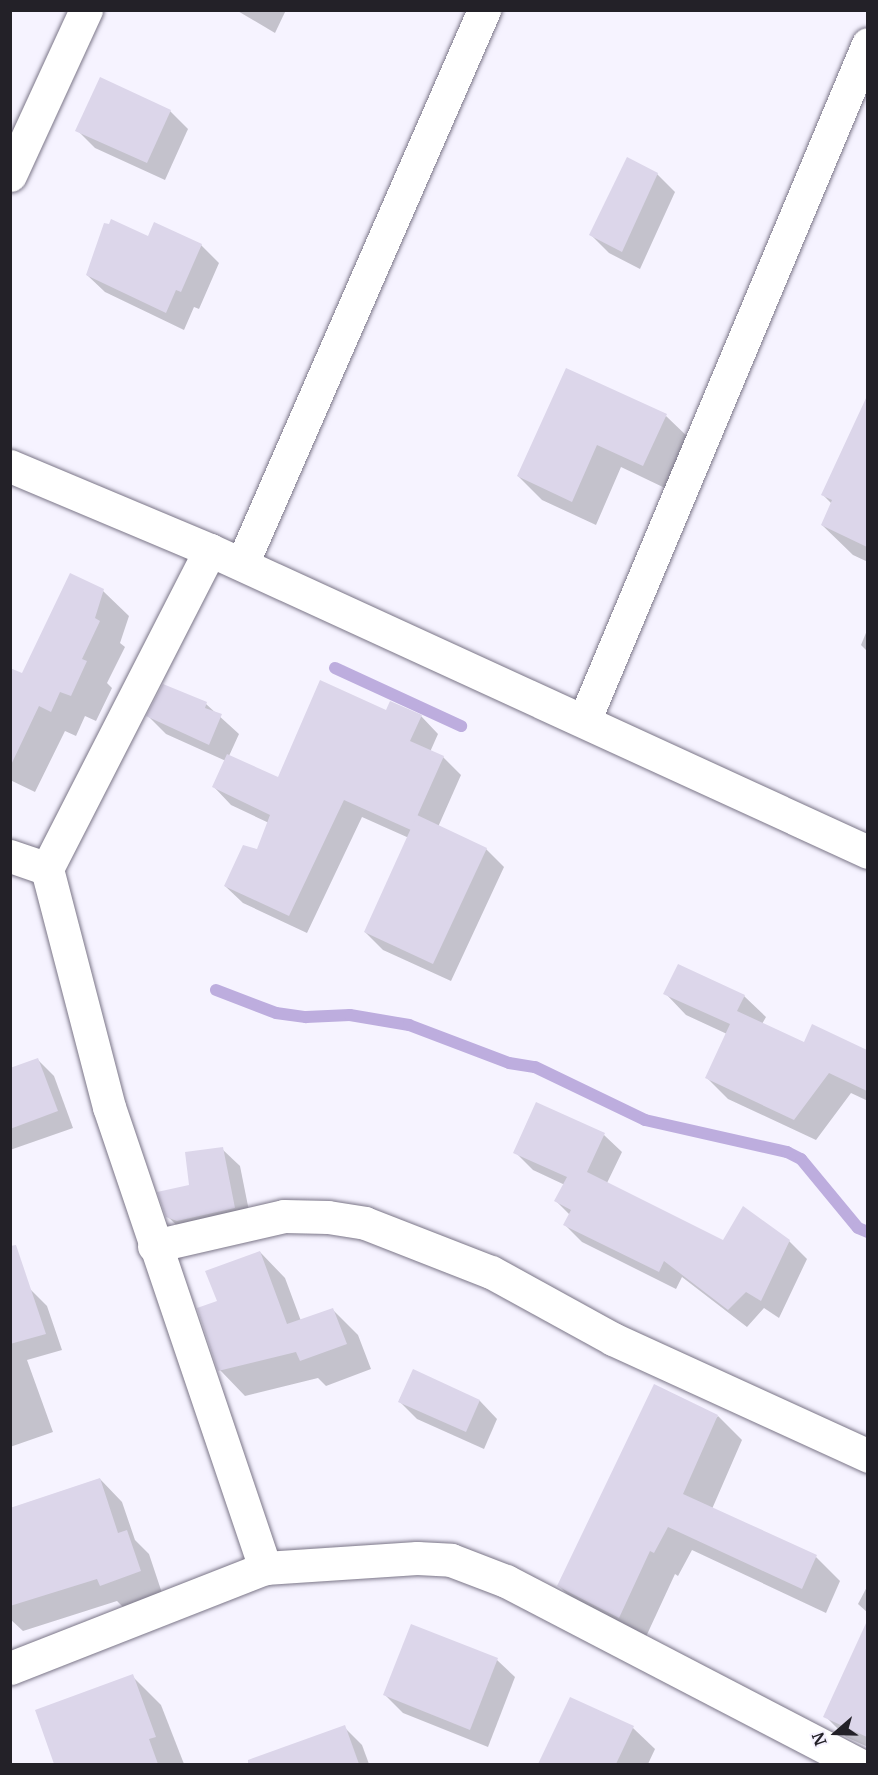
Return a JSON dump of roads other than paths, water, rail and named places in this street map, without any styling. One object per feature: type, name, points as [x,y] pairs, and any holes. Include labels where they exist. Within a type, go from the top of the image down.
[{"type":"street","points":[[10,175],[86,10]]},
{"type":"street","points":[[242,564],[484,10]]},
{"type":"street","points":[[585,721],[867,44]]},
{"type":"street","points":[[10,466],[242,564],[867,852]]},
{"type":"street","points":[[210,550],[47,869],[109,1107],[154,1246],[265,1568]]},
{"type":"street","points":[[10,856],[47,869]]},
{"type":"street","points":[[154,1246],[284,1216],[328,1217],[365,1223],[491,1272],[613,1339],[867,1456]]},
{"type":"street","points":[[10,1668],[265,1568],[417,1558],[451,1560],[506,1581],[858,1764]]},
{"type":"waterway","points":[[335,668],[461,726]]},
{"type":"waterway","points":[[216,990],[276,1013],[306,1017],[350,1015],[409,1025],[509,1063],[535,1067],[645,1120],[787,1152],[801,1159],[858,1228],[868,1232]]}]
